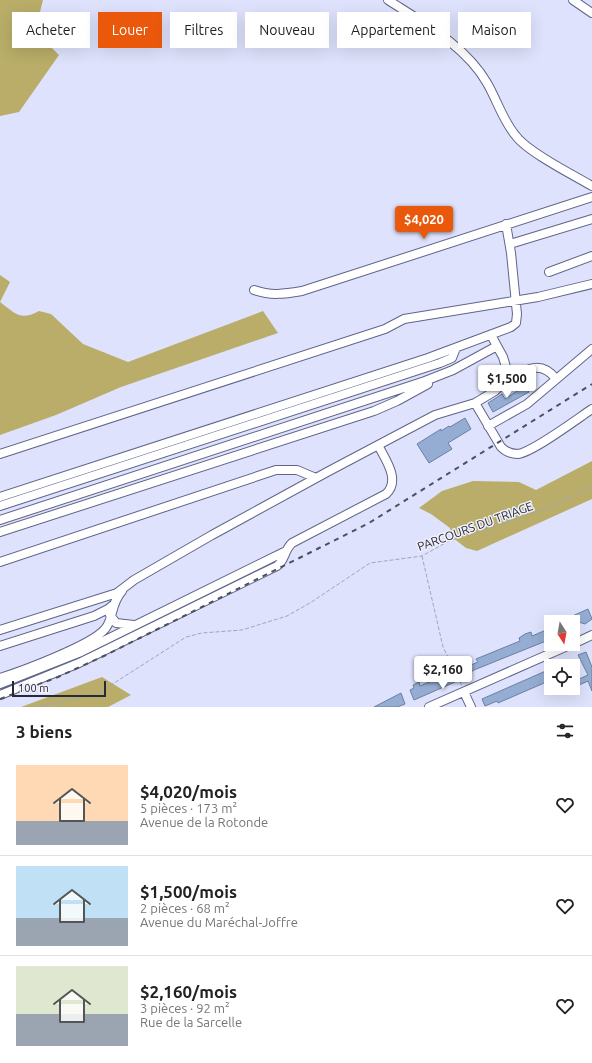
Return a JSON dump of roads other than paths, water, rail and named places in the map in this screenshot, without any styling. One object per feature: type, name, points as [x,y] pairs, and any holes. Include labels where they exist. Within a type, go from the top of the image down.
[{"type":"street","points":[[388,0],[440,34],[473,64],[487,82],[516,136],[529,148],[592,186]]},
{"type":"street","points":[[573,0],[592,13]]},
{"type":"street","points":[[254,290],[267,294],[281,295],[302,291],[592,197]]},
{"type":"street","points":[[510,244],[592,219]]},
{"type":"street","points":[[0,498],[456,348],[511,327],[516,323],[516,300],[510,244],[506,224]]},
{"type":"street","points":[[548,272],[592,256]]},
{"type":"street","points":[[0,454],[385,329],[404,319],[576,289],[592,284]]},
{"type":"street","points":[[491,335],[505,362],[504,382]]},
{"type":"street","points":[[0,532],[379,409],[418,390],[440,375],[497,346]]},
{"type":"street","points":[[0,506],[440,363],[452,358],[456,348]]},
{"type":"street","points":[[488,426],[527,404],[592,349]]},
{"type":"street","points":[[0,678],[39,663],[90,640],[104,630],[113,605],[123,590],[134,580],[316,478],[435,415],[475,403],[495,391],[504,382],[526,370],[538,367],[547,370],[556,379]]},
{"type":"street","points":[[0,520],[279,430],[440,375]]},
{"type":"street","points":[[475,403],[498,443],[505,451],[519,454],[530,449],[592,409]]},
{"type":"street","points":[[279,430],[283,440]]},
{"type":"street","points":[[0,684],[57,663],[144,622],[284,552],[296,541],[390,491],[393,478],[378,445]]},
{"type":"street","points":[[0,562],[276,470],[297,470],[316,478]]},
{"type":"street","points":[[0,695],[79,663],[271,569],[281,562],[284,552]]},
{"type":"street","points":[[0,630],[112,595],[123,590]]},
{"type":"street","points":[[0,646],[94,616],[113,605]]},
{"type":"street","points":[[110,615],[116,623],[120,625],[134,625],[144,622]]},
{"type":"street","points":[[580,641],[592,635]]},
{"type":"street","points":[[429,707],[557,651]]},
{"type":"street","points":[[464,692],[471,707]]},
{"type":"railway","points":[[0,699],[58,677],[106,655],[369,523],[592,384]]}]
